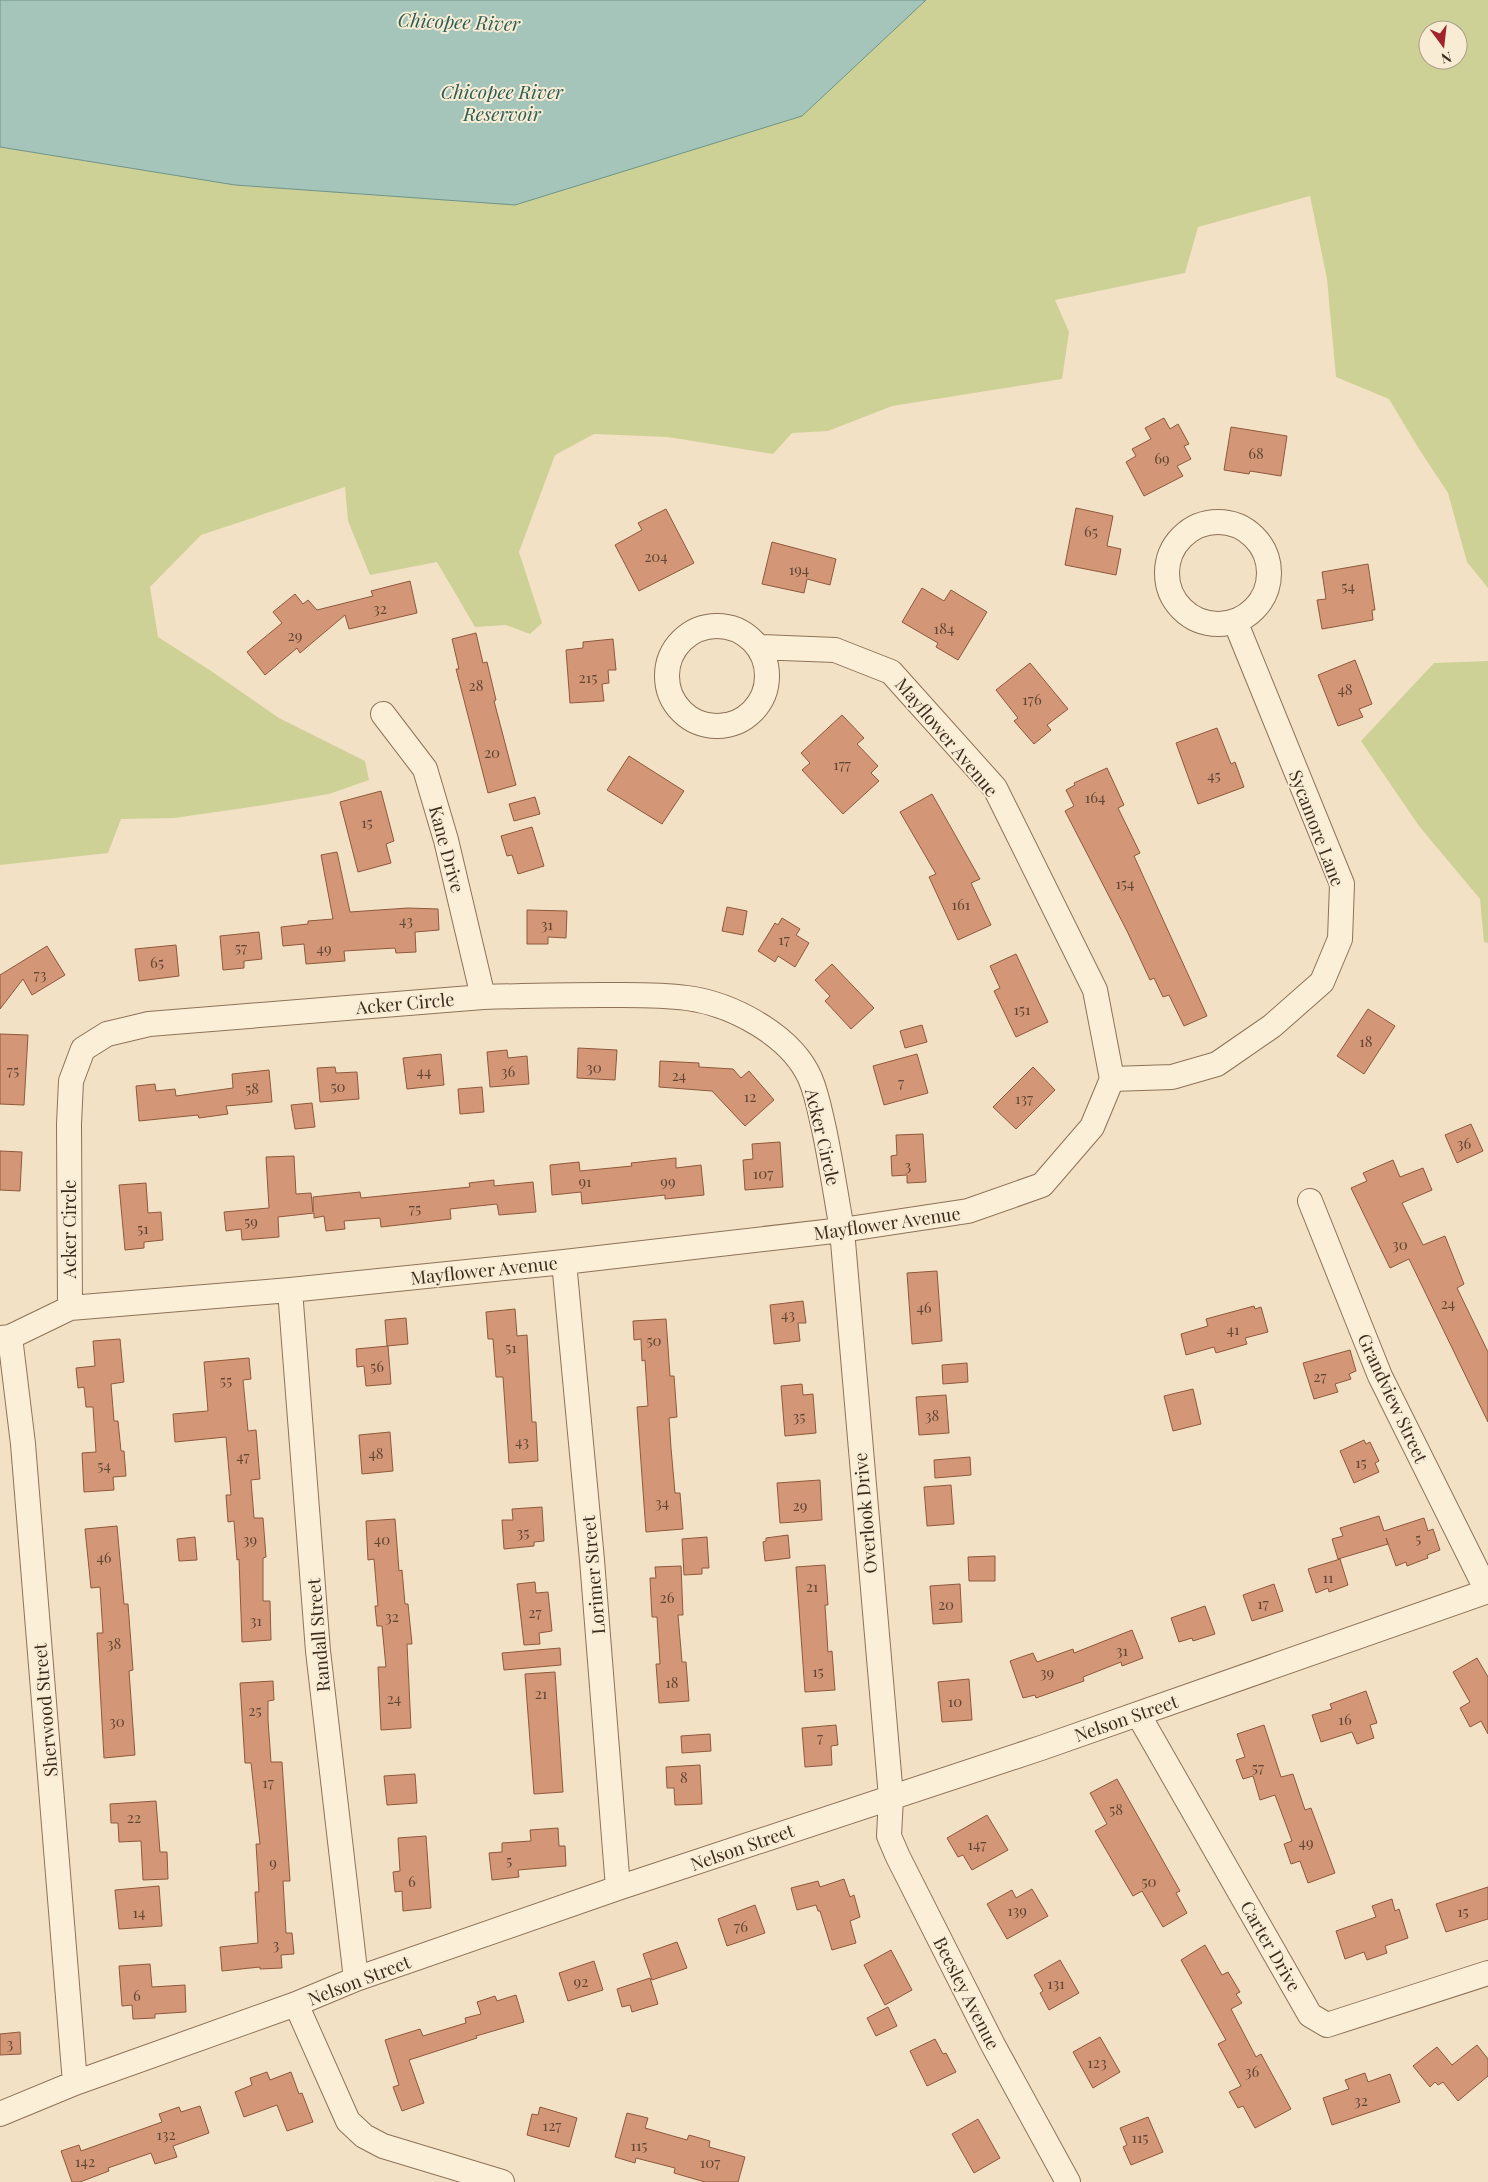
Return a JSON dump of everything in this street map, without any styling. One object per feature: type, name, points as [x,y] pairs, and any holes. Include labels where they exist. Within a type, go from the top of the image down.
[{"type":"street","points":[[1224,523],[1240,527],[1254,537],[1264,551],[1269,567],[1268,584],[1262,600],[1250,613],[1235,621],[1219,624],[1203,622],[1188,614],[1176,602],[1169,588],[1167,572],[1170,556],[1178,541],[1191,530],[1207,524],[1224,523]]},
{"type":"street","name":"Sycamore Lane","points":[[1112,1079],[1172,1077],[1217,1064],[1272,1026],[1322,982],[1340,939],[1342,884],[1235,621]]},
{"type":"street","points":[[718,625],[734,628],[748,635],[759,647],[766,662],[768,678],[764,694],[756,708],[744,719],[729,725],[712,726],[695,721],[681,712],[672,698],[667,681],[668,664],[675,648],[686,636],[701,628],[718,625]]},
{"type":"street","name":"Mayflower Avenue","points":[[5,1337],[70,1308],[290,1290],[564,1262],[842,1230],[968,1212],[1042,1185],[1092,1127],[1112,1079],[1095,990],[995,788],[891,672],[835,650],[759,647]]},
{"type":"street","name":"Kane Drive","points":[[383,714],[425,769],[446,840],[483,997]]},
{"type":"street","name":"Acker Circle","points":[[70,1308],[68,1124],[71,1081],[83,1049],[107,1034],[148,1024],[483,997],[632,995],[688,998],[716,1005],[764,1027],[798,1058],[810,1078],[819,1106],[842,1230]]},
{"type":"street","name":"Grandview Street","points":[[1310,1201],[1380,1376],[1488,1591]]},
{"type":"street","name":"Overlook Drive","points":[[842,1230],[891,1797]]},
{"type":"street","name":"Lorimer Street","points":[[564,1262],[592,1560],[618,1888]]},
{"type":"street","name":"Randall Street","points":[[290,1290],[318,1652],[356,1979]]},
{"type":"street","name":"Sherwood Street","points":[[5,1337],[23,1444],[76,2083]]},
{"type":"street","name":"Nelson Street","points":[[0,2114],[76,2083],[296,2004],[356,1979],[618,1888],[1138,1714],[1488,1591]]},
{"type":"street","name":"Carter Drive","points":[[1138,1714],[1310,2014],[1327,2025],[1488,1973]]},
{"type":"street","name":"Beesley Avenue","points":[[891,1797],[889,1836],[898,1857],[993,2045],[1068,2182]]},
{"type":"street","points":[[296,2004],[348,2121],[364,2136],[383,2146],[502,2182]]},
{"type":"green space","points":[[926,0],[1488,0],[1488,588],[1467,562],[1448,493],[1389,399],[1336,377],[1327,279],[1310,196],[1198,227],[1185,273],[1055,300],[1069,332],[1062,379],[892,406],[828,431],[792,433],[773,454],[668,437],[594,434],[555,455],[519,552],[542,623],[530,634],[506,625],[475,627],[437,562],[370,575],[348,521],[345,487],[201,535],[150,587],[158,637],[279,718],[365,761],[369,780],[329,794],[264,805],[174,818],[121,819],[108,853],[0,865],[0,147],[235,185],[515,205],[801,116]]},
{"type":"green space","points":[[1488,661],[1488,943],[1484,942],[1480,899],[1419,826],[1361,741],[1434,663]]},
{"type":"water","name":"Chicopee River Reservoir","points":[[0,0],[926,0],[802,116],[515,205],[235,185],[0,147]]},
{"type":"building","points":[[1164,418],[1170,429],[1178,424],[1189,444],[1184,446],[1191,459],[1177,466],[1183,476],[1144,496],[1126,462],[1136,456],[1132,449],[1151,439],[1145,428]]},
{"type":"building","points":[[1231,427],[1287,436],[1281,476],[1250,471],[1249,474],[1224,470]]},
{"type":"building","points":[[1076,508],[1113,516],[1107,546],[1121,549],[1116,575],[1065,565]]},
{"type":"building","points":[[666,509],[694,563],[639,591],[615,545],[642,530],[638,523]]},
{"type":"building","points":[[772,542],[836,559],[830,585],[807,579],[804,593],[762,584]]},
{"type":"building","points":[[1368,564],[1375,610],[1372,610],[1373,620],[1322,629],[1317,600],[1326,599],[1322,572]]},
{"type":"building","points":[[410,581],[417,613],[349,629],[345,615],[300,653],[297,648],[265,675],[247,652],[282,623],[273,612],[295,594],[303,604],[308,600],[317,610],[373,596],[371,591]]},
{"type":"building","points":[[922,588],[944,601],[951,590],[987,612],[958,660],[936,647],[938,643],[902,622]]},
{"type":"building","points":[[476,633],[483,663],[487,662],[496,700],[494,701],[516,785],[488,793],[456,669],[459,669],[452,639]]},
{"type":"building","points":[[613,639],[616,670],[608,670],[609,683],[602,684],[604,701],[570,703],[566,650],[583,648],[583,642]]},
{"type":"building","points":[[1355,660],[1372,704],[1359,709],[1363,717],[1338,726],[1318,675]]},
{"type":"building","points":[[1030,663],[1068,709],[1047,725],[1051,730],[1034,744],[1014,721],[1018,718],[996,690]]},
{"type":"building","points":[[842,715],[864,738],[857,744],[878,766],[871,773],[879,781],[843,814],[802,770],[810,763],[801,753]]},
{"type":"building","points":[[1217,728],[1231,764],[1235,762],[1244,787],[1198,804],[1176,743]]},
{"type":"building","points":[[629,756],[684,791],[662,824],[607,790]]},
{"type":"building","points":[[1107,768],[1124,805],[1118,808],[1140,853],[1134,856],[1207,1016],[1184,1026],[1169,995],[1163,997],[1154,978],[1150,980],[1065,811],[1074,806],[1066,790],[1075,785],[1074,783]]},
{"type":"building","points":[[381,791],[394,841],[386,844],[391,863],[358,872],[340,802]]},
{"type":"building","points":[[932,794],[980,879],[971,883],[991,925],[958,940],[929,877],[936,874],[900,812]]},
{"type":"building","points":[[535,797],[540,814],[514,821],[509,804]]},
{"type":"building","points":[[532,827],[544,866],[518,874],[512,855],[507,856],[501,836]]},
{"type":"building","points":[[337,852],[350,912],[408,908],[438,909],[439,930],[415,932],[416,952],[396,953],[395,948],[344,951],[345,961],[306,964],[304,944],[283,946],[281,927],[308,924],[308,921],[333,919],[321,855]]},
{"type":"building","points":[[727,907],[747,911],[743,935],[722,931]]},
{"type":"building","points":[[527,910],[567,911],[566,938],[548,937],[548,944],[527,944]]},
{"type":"building","points":[[782,918],[800,929],[796,935],[809,943],[795,967],[778,956],[775,962],[758,951],[775,923],[778,925]]},
{"type":"building","points":[[259,932],[262,959],[244,961],[244,968],[223,970],[220,936]]},
{"type":"building","points":[[176,945],[179,976],[139,981],[135,949]]},
{"type":"building","points":[[47,946],[65,975],[32,995],[23,979],[0,1009],[0,975]]},
{"type":"building","points":[[1016,954],[1048,1022],[1016,1037],[994,991],[1000,988],[990,966]]},
{"type":"building","points":[[832,964],[874,1008],[851,1029],[825,1001],[830,996],[815,980]]},
{"type":"building","points":[[1368,1009],[1395,1026],[1364,1074],[1337,1056]]},
{"type":"building","points":[[922,1025],[927,1042],[905,1048],[900,1031]]},
{"type":"building","points":[[0,1034],[28,1035],[24,1105],[0,1104]]},
{"type":"building","points":[[578,1048],[617,1050],[615,1080],[577,1078]]},
{"type":"building","points":[[507,1050],[508,1058],[527,1056],[529,1084],[490,1087],[487,1052]]},
{"type":"building","points":[[441,1054],[444,1085],[407,1089],[403,1058]]},
{"type":"building","points":[[917,1054],[928,1093],[884,1105],[873,1066]]},
{"type":"building","points":[[660,1061],[699,1063],[699,1067],[733,1069],[741,1078],[749,1071],[774,1100],[745,1126],[712,1091],[659,1087]]},
{"type":"building","points":[[335,1067],[336,1073],[357,1072],[359,1099],[320,1102],[317,1068]]},
{"type":"building","points":[[1033,1067],[1055,1090],[1016,1129],[993,1107]]},
{"type":"building","points":[[269,1070],[272,1102],[226,1106],[228,1114],[199,1118],[198,1115],[139,1121],[136,1086],[155,1084],[156,1091],[175,1089],[176,1096],[233,1088],[232,1074]]},
{"type":"building","points":[[482,1087],[484,1112],[460,1114],[458,1089]]},
{"type":"building","points":[[312,1103],[315,1127],[295,1129],[291,1105]]},
{"type":"building","points":[[1471,1124],[1483,1151],[1457,1163],[1445,1135]]},
{"type":"building","points":[[923,1134],[926,1182],[907,1183],[907,1175],[892,1176],[891,1156],[897,1155],[896,1135]]},
{"type":"building","points":[[780,1142],[783,1187],[745,1190],[743,1160],[753,1159],[752,1144]]},
{"type":"building","points":[[0,1151],[22,1152],[20,1191],[0,1190]]},
{"type":"building","points":[[294,1156],[296,1194],[311,1193],[313,1212],[313,1197],[360,1192],[361,1198],[470,1187],[469,1183],[494,1180],[494,1186],[533,1182],[536,1212],[499,1215],[497,1204],[450,1209],[451,1219],[381,1227],[380,1218],[344,1221],[345,1229],[326,1231],[324,1216],[314,1218],[314,1213],[278,1217],[279,1237],[242,1240],[241,1229],[226,1231],[224,1212],[269,1208],[266,1157]]},
{"type":"building","points":[[676,1158],[676,1168],[701,1165],[704,1195],[665,1199],[665,1195],[582,1204],[581,1192],[552,1195],[550,1165],[579,1162],[580,1171],[632,1166],[631,1163]]},
{"type":"building","points":[[1393,1160],[1400,1177],[1423,1168],[1432,1190],[1402,1203],[1423,1245],[1445,1236],[1464,1284],[1457,1288],[1488,1352],[1488,1422],[1409,1259],[1390,1268],[1351,1188],[1367,1181],[1363,1173]]},
{"type":"building","points":[[146,1183],[148,1213],[161,1212],[163,1240],[144,1242],[144,1248],[125,1250],[119,1185]]},
{"type":"building","points":[[937,1271],[942,1341],[912,1344],[907,1273]]},
{"type":"building","points":[[803,1301],[806,1323],[798,1323],[800,1341],[774,1344],[770,1305]]},
{"type":"building","points":[[1254,1306],[1255,1309],[1261,1307],[1268,1332],[1245,1338],[1247,1344],[1216,1353],[1214,1347],[1186,1355],[1181,1334],[1208,1326],[1206,1319]]},
{"type":"building","points":[[515,1309],[517,1336],[527,1335],[532,1422],[536,1422],[538,1461],[509,1463],[503,1377],[496,1377],[493,1339],[488,1339],[486,1312]]},
{"type":"building","points":[[406,1318],[408,1344],[387,1346],[385,1320]]},
{"type":"building","points":[[666,1319],[670,1376],[674,1376],[677,1417],[669,1418],[671,1448],[675,1493],[680,1493],[683,1529],[646,1532],[637,1407],[648,1406],[645,1360],[642,1361],[641,1339],[634,1340],[633,1321]]},
{"type":"building","points":[[120,1339],[124,1382],[111,1384],[114,1421],[118,1421],[121,1451],[124,1451],[126,1476],[113,1477],[114,1490],[84,1492],[82,1453],[96,1452],[93,1407],[86,1407],[84,1387],[78,1388],[76,1368],[95,1366],[93,1341]]},
{"type":"building","points":[[388,1346],[391,1384],[366,1386],[364,1366],[357,1367],[356,1349]]},
{"type":"building","points":[[1350,1350],[1356,1371],[1349,1374],[1351,1379],[1335,1384],[1338,1392],[1314,1399],[1303,1363]]},
{"type":"building","points":[[249,1358],[251,1379],[243,1380],[248,1431],[256,1430],[260,1479],[251,1480],[254,1518],[263,1518],[266,1557],[263,1558],[263,1601],[270,1601],[271,1640],[242,1642],[239,1559],[237,1560],[234,1521],[228,1522],[226,1495],[231,1495],[226,1437],[175,1442],[173,1414],[208,1411],[204,1362]]},
{"type":"building","points":[[967,1363],[968,1382],[943,1384],[942,1365]]},
{"type":"building","points":[[802,1384],[803,1395],[813,1394],[816,1433],[785,1436],[781,1386]]},
{"type":"building","points":[[1193,1389],[1201,1424],[1173,1431],[1164,1396]]},
{"type":"building","points":[[946,1395],[949,1433],[919,1435],[916,1397]]},
{"type":"building","points":[[390,1432],[393,1471],[362,1474],[359,1435]]},
{"type":"building","points":[[1364,1440],[1366,1444],[1370,1442],[1379,1461],[1375,1463],[1379,1472],[1354,1483],[1340,1451]]},
{"type":"building","points":[[970,1457],[971,1475],[935,1478],[934,1460]]},
{"type":"building","points":[[820,1480],[822,1520],[780,1523],[777,1483]]},
{"type":"building","points":[[951,1485],[954,1524],[927,1526],[924,1487]]},
{"type":"building","points":[[542,1507],[544,1541],[534,1542],[534,1546],[504,1549],[502,1520],[513,1520],[512,1509]]},
{"type":"building","points":[[1379,1516],[1384,1531],[1424,1518],[1428,1531],[1433,1529],[1440,1550],[1427,1555],[1428,1558],[1407,1566],[1406,1562],[1396,1566],[1386,1538],[1388,1544],[1338,1559],[1332,1539],[1343,1536],[1340,1528]]},
{"type":"building","points":[[395,1519],[399,1571],[402,1570],[405,1604],[408,1604],[412,1644],[407,1644],[411,1728],[381,1730],[378,1667],[386,1667],[382,1626],[377,1626],[375,1606],[378,1606],[374,1559],[368,1560],[366,1521]]},
{"type":"building","points":[[117,1526],[124,1604],[128,1604],[133,1670],[129,1671],[135,1755],[104,1758],[97,1633],[103,1633],[100,1587],[91,1588],[85,1529]]},
{"type":"building","points":[[788,1535],[790,1558],[765,1561],[763,1542],[766,1541],[766,1538]]},
{"type":"building","points":[[195,1537],[197,1560],[179,1561],[177,1539]]},
{"type":"building","points":[[707,1537],[709,1568],[702,1568],[702,1574],[684,1575],[682,1539]]},
{"type":"building","points":[[995,1556],[995,1581],[969,1581],[968,1557]]},
{"type":"building","points":[[1340,1559],[1348,1585],[1329,1592],[1328,1588],[1316,1593],[1308,1569]]},
{"type":"building","points":[[825,1565],[828,1605],[825,1605],[828,1652],[832,1651],[835,1690],[805,1692],[796,1567]]},
{"type":"building","points":[[681,1566],[683,1615],[678,1615],[682,1662],[686,1662],[689,1701],[659,1703],[656,1664],[660,1664],[657,1617],[652,1617],[650,1578],[656,1578],[655,1567]]},
{"type":"building","points":[[535,1582],[536,1593],[548,1592],[552,1631],[539,1633],[540,1644],[524,1645],[517,1584]]},
{"type":"building","points":[[960,1584],[962,1622],[933,1624],[930,1586]]},
{"type":"building","points":[[1274,1584],[1283,1611],[1252,1621],[1243,1595]]},
{"type":"building","points":[[1205,1606],[1215,1634],[1193,1641],[1192,1638],[1179,1642],[1171,1618]]},
{"type":"building","points":[[1132,1630],[1143,1658],[1122,1666],[1121,1662],[1083,1677],[1084,1681],[1036,1698],[1035,1695],[1023,1698],[1010,1661],[1033,1653],[1037,1662],[1073,1649],[1074,1653]]},
{"type":"building","points":[[560,1648],[561,1665],[504,1670],[502,1653]]},
{"type":"building","points":[[1477,1658],[1488,1677],[1488,1734],[1481,1721],[1470,1727],[1460,1708],[1470,1702],[1453,1672]]},
{"type":"building","points":[[555,1672],[563,1792],[534,1794],[525,1674]]},
{"type":"building","points":[[969,1679],[972,1720],[942,1722],[938,1682]]},
{"type":"building","points":[[273,1681],[274,1700],[268,1701],[271,1762],[282,1762],[290,1881],[283,1881],[286,1933],[292,1933],[294,1954],[281,1955],[282,1968],[260,1969],[260,1967],[222,1971],[220,1947],[258,1943],[255,1892],[259,1892],[256,1844],[260,1844],[251,1763],[245,1763],[240,1683]]},
{"type":"building","points":[[1366,1691],[1377,1723],[1370,1725],[1374,1738],[1357,1744],[1352,1732],[1321,1742],[1312,1715],[1332,1709],[1330,1704]]},
{"type":"building","points":[[836,1725],[838,1745],[831,1746],[832,1765],[805,1767],[802,1728]]},
{"type":"building","points":[[1264,1725],[1281,1777],[1293,1774],[1305,1810],[1311,1808],[1335,1873],[1308,1883],[1300,1861],[1291,1864],[1284,1844],[1292,1841],[1275,1795],[1260,1800],[1253,1776],[1243,1779],[1236,1760],[1245,1757],[1237,1734]]},
{"type":"building","points":[[710,1734],[711,1751],[682,1753],[681,1736]]},
{"type":"building","points":[[700,1765],[702,1804],[675,1805],[674,1788],[667,1788],[666,1767]]},
{"type":"building","points":[[415,1774],[417,1803],[387,1805],[384,1776]]},
{"type":"building","points":[[1117,1779],[1180,1891],[1176,1893],[1187,1913],[1163,1927],[1142,1891],[1133,1896],[1095,1831],[1107,1824],[1090,1793]]},
{"type":"building","points":[[156,1801],[160,1852],[167,1852],[168,1879],[143,1880],[141,1841],[119,1842],[118,1823],[111,1823],[110,1804]]},
{"type":"building","points":[[987,1815],[1008,1850],[972,1870],[963,1855],[958,1857],[947,1838]]},
{"type":"building","points":[[558,1828],[559,1846],[565,1846],[566,1866],[518,1870],[519,1877],[492,1880],[489,1853],[502,1852],[502,1843],[531,1841],[530,1830]]},
{"type":"building","points":[[426,1836],[431,1908],[403,1911],[402,1891],[395,1892],[393,1872],[400,1871],[398,1838]]},
{"type":"building","points":[[844,1879],[850,1897],[854,1895],[860,1917],[850,1921],[856,1943],[832,1950],[820,1911],[818,1911],[816,1905],[797,1910],[791,1888],[818,1881],[820,1887]]},
{"type":"building","points":[[159,1886],[162,1926],[119,1929],[115,1890]]},
{"type":"building","points":[[1488,1887],[1488,1919],[1446,1932],[1436,1904]]},
{"type":"building","points":[[1032,1889],[1048,1916],[1007,1939],[987,1904],[1012,1890],[1016,1898]]},
{"type":"building","points":[[1392,1899],[1395,1911],[1399,1909],[1408,1938],[1385,1946],[1387,1953],[1367,1960],[1364,1952],[1345,1959],[1336,1931],[1376,1917],[1372,1906]]},
{"type":"building","points":[[755,1905],[765,1933],[727,1946],[718,1919]]},
{"type":"building","points":[[677,1942],[687,1968],[652,1980],[643,1954]]},
{"type":"building","points":[[1205,1945],[1222,1975],[1228,1972],[1240,1992],[1236,1994],[1242,2003],[1231,2009],[1256,2057],[1261,2054],[1291,2109],[1255,2128],[1243,2106],[1238,2108],[1229,2092],[1241,2086],[1218,2044],[1226,2040],[1181,1960]]},
{"type":"building","points":[[891,1950],[912,1990],[885,2005],[864,1965]]},
{"type":"building","points":[[1060,1960],[1079,1993],[1049,2010],[1040,1993],[1043,1991],[1034,1975]]},
{"type":"building","points":[[594,1961],[603,1990],[568,2001],[559,1973]]},
{"type":"building","points":[[150,1964],[152,1987],[185,1985],[186,2012],[155,2014],[155,2018],[133,2019],[132,2005],[122,2006],[119,1966]]},
{"type":"building","points":[[650,1978],[658,2004],[632,2012],[630,2005],[622,2007],[617,1989]]},
{"type":"building","points":[[516,1995],[524,2022],[476,2036],[477,2038],[409,2060],[424,2103],[402,2111],[393,2087],[399,2085],[385,2040],[420,2029],[423,2036],[466,2023],[465,2018],[481,2014],[477,2002],[495,1996],[497,2001]]},
{"type":"building","points":[[888,2007],[897,2026],[876,2036],[867,2018]]},
{"type":"building","points":[[20,2032],[21,2054],[0,2055],[0,2034]]},
{"type":"building","points":[[1100,2037],[1120,2072],[1093,2088],[1073,2052]]},
{"type":"building","points":[[935,2039],[943,2054],[946,2053],[956,2072],[927,2086],[910,2051]]},
{"type":"building","points":[[1477,2045],[1488,2059],[1488,2076],[1458,2101],[1443,2082],[1438,2085],[1435,2082],[1430,2087],[1413,2066],[1437,2047],[1452,2065]]},
{"type":"building","points":[[267,2072],[270,2080],[291,2072],[299,2094],[302,2093],[313,2122],[287,2131],[277,2105],[244,2117],[235,2092],[252,2085],[250,2078]]},
{"type":"building","points":[[1365,2073],[1368,2082],[1390,2074],[1400,2102],[1332,2125],[1323,2098],[1349,2089],[1345,2080]]},
{"type":"building","points":[[200,2106],[209,2133],[173,2146],[177,2157],[155,2164],[151,2153],[108,2168],[109,2171],[80,2182],[72,2182],[61,2151],[79,2145],[81,2151],[162,2122],[159,2114],[179,2107],[181,2112]]},
{"type":"building","points":[[540,2107],[577,2118],[569,2147],[527,2135],[532,2114],[538,2115]]},
{"type":"building","points":[[627,2113],[648,2118],[645,2128],[687,2140],[689,2135],[710,2141],[709,2147],[745,2157],[738,2182],[705,2182],[674,2173],[675,2168],[636,2158],[635,2163],[615,2157]]},
{"type":"building","points":[[1148,2117],[1163,2152],[1131,2165],[1123,2147],[1127,2145],[1120,2128]]},
{"type":"building","points":[[978,2119],[1000,2158],[974,2173],[952,2134]]},
{"type":"water label","name":"Chicopee River","points":[[459,21]]}]
